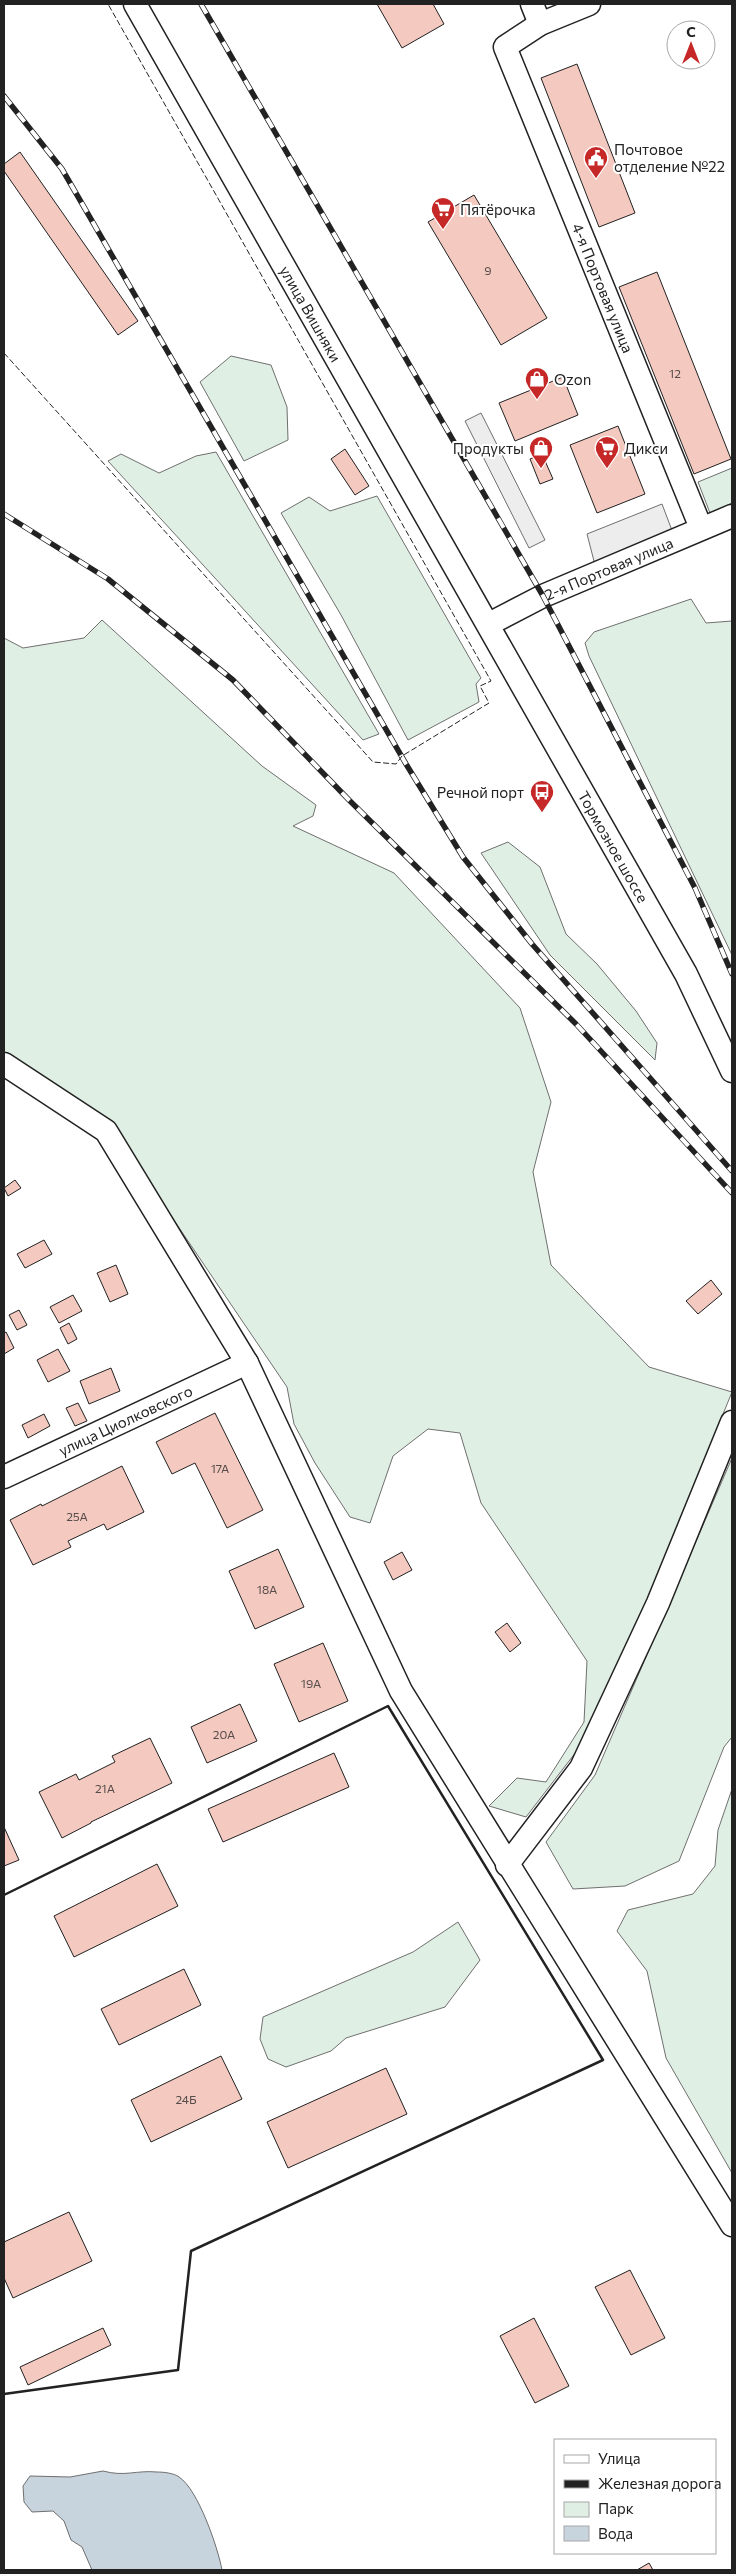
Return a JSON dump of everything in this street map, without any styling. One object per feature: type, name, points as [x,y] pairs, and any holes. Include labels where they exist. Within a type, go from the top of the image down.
[{"type":"street","name":"улица Вишняки","points":[[135,4],[489,624]]},
{"type":"street","points":[[536,14],[589,4]]},
{"type":"street","name":"4-я Портовая улица","points":[[536,14],[505,48],[701,528]]},
{"type":"street","name":"2-я Портовая улица","points":[[489,624],[543,596],[732,516]]},
{"type":"street","name":"Тормозное шоссе","points":[[489,624],[686,974],[732,1071]]},
{"type":"street","points":[[4,1064],[106,1131],[247,1362],[401,1691],[732,2225]]},
{"type":"street","name":"улица Циолковского","points":[[4,1477],[247,1362]]},
{"type":"street","points":[[508,1866],[581,1768],[658,1604],[732,1422]]},
{"type":"green space","points":[[231,356],[271,365],[287,407],[288,440],[244,461],[200,382]]},
{"type":"green space","points":[[216,452],[379,734],[363,740],[108,461],[121,454],[159,473],[196,456]]},
{"type":"green space","points":[[732,468],[732,503],[710,513],[698,482]]},
{"type":"green space","points":[[377,496],[481,678],[476,684],[479,702],[408,740],[341,615],[281,513],[309,497],[330,511]]},
{"type":"green space","points":[[691,599],[706,623],[732,621],[732,955],[589,656],[585,643],[594,632]]},
{"type":"green space","points":[[102,620],[262,766],[316,805],[313,816],[293,826],[394,873],[520,1008],[551,1102],[533,1172],[551,1265],[649,1367],[732,1392],[596,1726],[526,1817],[489,1806],[517,1778],[546,1782],[584,1722],[587,1661],[481,1503],[460,1433],[428,1429],[393,1456],[370,1523],[350,1517],[315,1463],[294,1424],[287,1387],[110,1126],[4,1062],[4,638],[23,648],[84,638]]},
{"type":"green space","points":[[508,842],[540,867],[566,934],[597,964],[636,1011],[657,1043],[655,1060],[550,955],[481,853]]},
{"type":"green space","points":[[732,1458],[732,1737],[724,1747],[679,1861],[625,1886],[573,1889],[546,1842],[595,1775]]},
{"type":"green space","points":[[732,1789],[732,2173],[666,2058],[647,1971],[617,1931],[628,1910],[693,1894],[715,1866],[718,1830]]},
{"type":"green space","points":[[458,1922],[480,1960],[445,2007],[346,2038],[331,2051],[286,2067],[268,2059],[260,2039],[263,2017],[413,1952]]},
{"type":"shaded area","points":[[481,413],[545,540],[529,548],[465,421]]},
{"type":"shaded area","points":[[662,504],[673,533],[595,565],[587,534]]},
{"type":"water","points":[[103,2471],[111,2473],[162,2472],[179,2477],[186,2484],[200,2506],[212,2534],[222,2570],[92,2570],[82,2547],[71,2540],[64,2521],[53,2511],[32,2512],[24,2502],[23,2486],[30,2476],[70,2477]]},
{"type":"building","points":[[377,4],[433,4],[444,24],[402,48]]},
{"type":"building","points":[[577,64],[635,213],[599,227],[541,78]]},
{"type":"building","points":[[20,152],[138,321],[118,335],[4,171],[4,164]]},
{"type":"building","points":[[474,195],[547,318],[501,345],[428,222]]},
{"type":"building","points":[[657,272],[731,459],[694,474],[619,287]]},
{"type":"building","points":[[563,377],[578,415],[515,441],[499,403]]},
{"type":"building","name":"Дикси","points":[[618,426],[645,494],[597,513],[570,445]]},
{"type":"building","points":[[345,449],[369,486],[355,495],[331,459]]},
{"type":"building","name":"Продукты","points":[[542,454],[553,479],[540,484],[530,459]]},
{"type":"building","points":[[15,1180],[21,1188],[8,1196],[4,1188]]},
{"type":"building","points":[[44,1240],[52,1254],[25,1268],[17,1254]]},
{"type":"building","points":[[116,1265],[128,1294],[110,1302],[97,1273]]},
{"type":"building","points":[[711,1280],[722,1294],[698,1314],[686,1301]]},
{"type":"building","points":[[73,1295],[82,1311],[59,1323],[50,1307]]},
{"type":"building","points":[[19,1310],[27,1325],[17,1330],[9,1315]]},
{"type":"building","points":[[69,1323],[77,1339],[68,1344],[60,1328]]},
{"type":"building","points":[[6,1332],[14,1348],[4,1354],[4,1333]]},
{"type":"building","points":[[58,1349],[70,1371],[48,1382],[37,1360]]},
{"type":"building","points":[[111,1368],[120,1391],[89,1404],[80,1381]]},
{"type":"building","points":[[78,1403],[87,1421],[75,1426],[66,1408]]},
{"type":"building","points":[[215,1413],[263,1510],[227,1528],[195,1463],[172,1474],[156,1442]]},
{"type":"building","points":[[44,1414],[50,1426],[28,1438],[22,1425]]},
{"type":"building","points":[[122,1466],[144,1512],[107,1530],[104,1524],[68,1541],[71,1547],[33,1565],[10,1520]]},
{"type":"building","points":[[278,1549],[304,1607],[255,1629],[229,1571]]},
{"type":"building","points":[[402,1552],[412,1570],[393,1580],[384,1562]]},
{"type":"building","points":[[507,1623],[521,1643],[510,1652],[495,1632]]},
{"type":"building","points":[[323,1643],[348,1701],[299,1722],[274,1664]]},
{"type":"building","points":[[240,1704],[257,1741],[207,1763],[191,1727]]},
{"type":"building","points":[[150,1738],[172,1783],[62,1838],[39,1792],[76,1774],[79,1780],[115,1762],[112,1756]]},
{"type":"building","points":[[334,1753],[349,1787],[223,1842],[208,1809]]},
{"type":"building","points":[[4,1827],[19,1860],[4,1866]]},
{"type":"building","points":[[157,1864],[178,1906],[74,1957],[54,1916]]},
{"type":"building","points":[[184,1969],[201,2005],[119,2045],[101,2009]]},
{"type":"building","points":[[221,2056],[242,2099],[151,2142],[131,2100]]},
{"type":"building","points":[[386,2068],[407,2114],[288,2168],[267,2122]]},
{"type":"building","points":[[69,2212],[92,2261],[13,2298],[4,2278],[4,2242]]},
{"type":"building","points":[[630,2270],[665,2338],[631,2355],[595,2287]]},
{"type":"building","points":[[534,2318],[569,2386],[535,2403],[500,2336]]},
{"type":"building","points":[[103,2328],[111,2345],[28,2385],[20,2367]]},
{"type":"building","points":[[649,2563],[653,2570],[637,2570]]},
{"type":"railway","points":[[201,4],[543,596],[695,888],[732,974]]},
{"type":"railway","points":[[4,96],[62,169],[406,764],[463,857],[532,944],[732,1171]]},
{"type":"railway","points":[[4,514],[108,579],[233,680],[349,800],[576,1024],[732,1193]]},
{"type":"fence","points":[[4,353],[373,762],[396,764],[402,756],[489,703],[480,686],[491,681],[108,4]]},
{"type":"wall","points":[[4,1895],[388,1706],[603,2060],[191,2251],[178,2370],[4,2394]]},
{"type":"place","name":"Почтовое отделение №22","points":[[596,179]]},
{"type":"place","name":"Пятёрочка","points":[[443,230]]},
{"type":"place","name":"Ozon","points":[[537,400]]},
{"type":"place","name":"Продукты","points":[[541,469]]},
{"type":"place","name":"Дикси","points":[[607,469]]},
{"type":"place","name":"Речной порт","points":[[542,813]]}]
